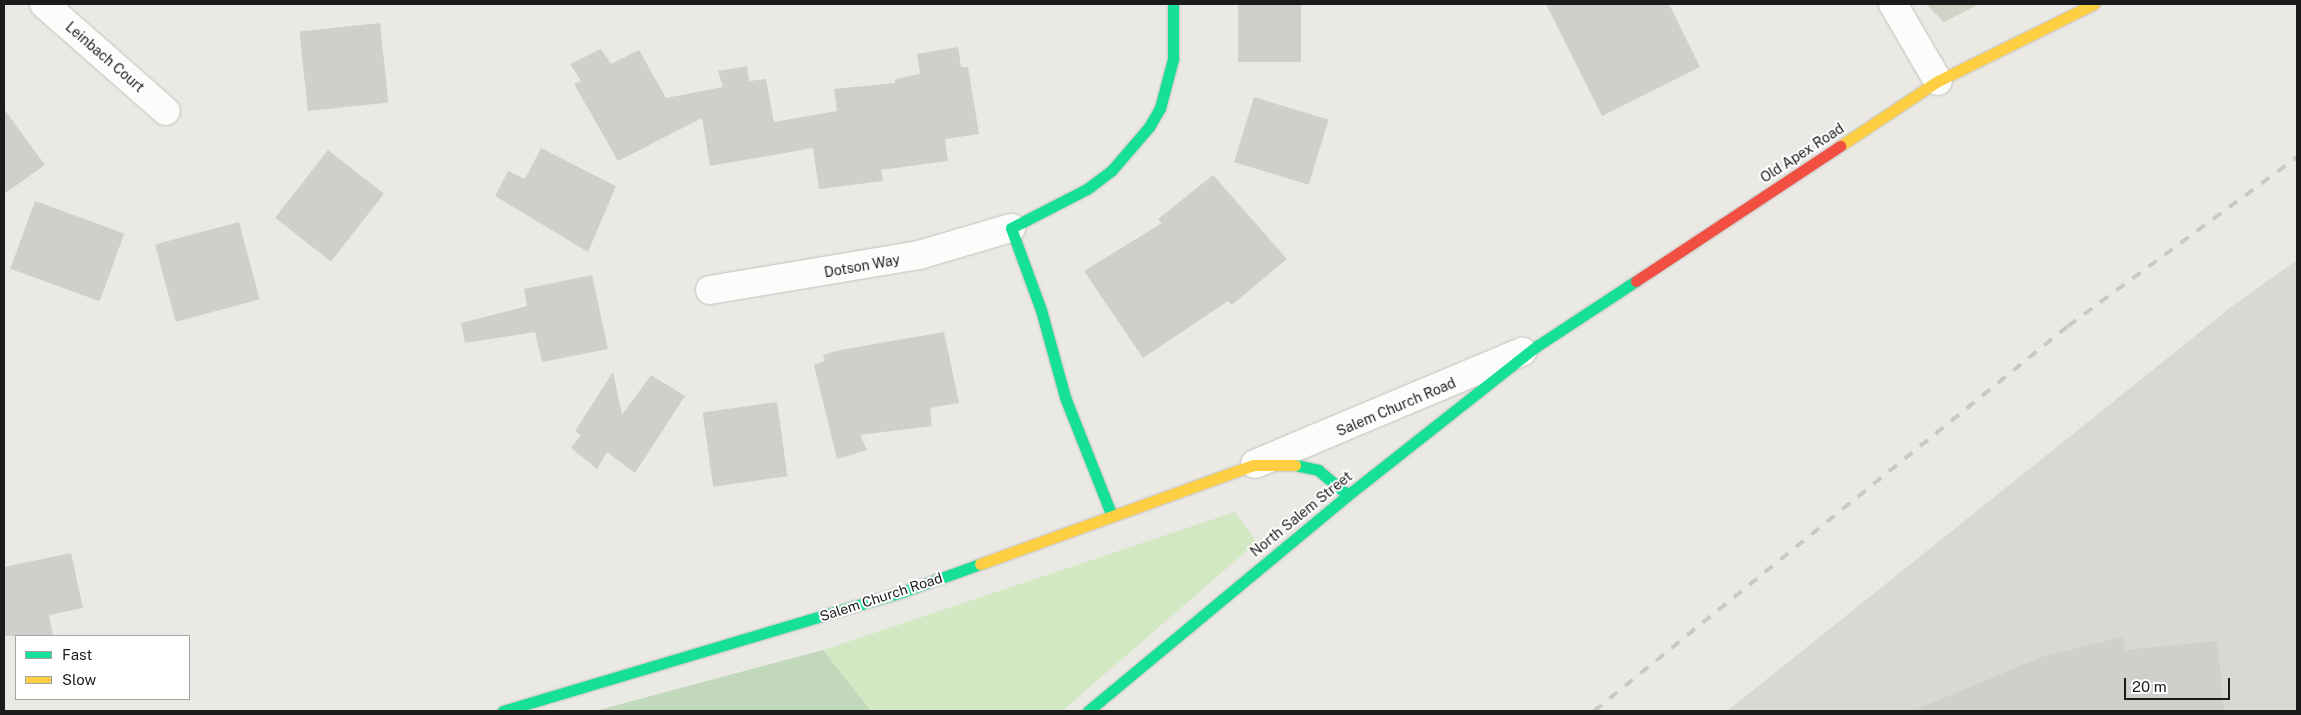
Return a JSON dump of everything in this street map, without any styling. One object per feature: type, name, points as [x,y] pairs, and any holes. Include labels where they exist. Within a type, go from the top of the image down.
[{"type":"street","name":"Leinbach Court","points":[[44,4],[166,111]]},
{"type":"street","name":"Dotson Way","points":[[710,290],[919,255],[1011,228],[1087,189],[1112,170],[1149,127],[1160,108],[1173,59],[1173,4]]},
{"type":"street","points":[[1892,4],[1938,81]]},
{"type":"street","name":"Old Apex Road","points":[[1537,346],[1938,81],[2094,4]]},
{"type":"street","points":[[1011,228],[1041,310],[1064,397],[1112,516]]},
{"type":"street","name":"Salem Church Road","points":[[503,711],[893,595],[1253,465],[1537,346]]},
{"type":"street","name":"North Salem Street","points":[[1088,711],[1348,495],[1537,346]]},
{"type":"street","name":"Salem Church Road","points":[[1253,465],[1302,465],[1318,470],[1348,495]]},
{"type":"shaded area","points":[[1926,4],[1979,4],[1944,22]]},
{"type":"shaded area","points":[[2297,260],[2297,711],[1727,711],[2235,304]]},
{"type":"green space","points":[[1235,512],[1257,542],[1062,711],[871,711],[823,650]]},
{"type":"green space","points":[[823,650],[871,711],[595,711]]},
{"type":"building","points":[[1238,4],[1301,4],[1301,62],[1238,62]]},
{"type":"building","points":[[1546,4],[1669,4],[1700,67],[1602,116]]},
{"type":"building","points":[[380,23],[388,103],[308,111],[299,31]]},
{"type":"building","points":[[958,47],[961,67],[968,67],[979,134],[945,139],[948,161],[881,170],[883,181],[819,189],[813,148],[710,166],[702,118],[618,161],[574,84],[581,81],[570,64],[601,49],[611,64],[639,50],[666,98],[723,87],[718,71],[747,66],[749,81],[766,79],[774,122],[837,111],[834,89],[895,83],[895,79],[920,74],[917,54]]},
{"type":"building","points":[[1254,97],[1329,120],[1309,185],[1234,162]]},
{"type":"building","points":[[4,109],[45,165],[4,194]]},
{"type":"building","points":[[541,148],[616,186],[588,252],[495,196],[508,171],[525,179]]},
{"type":"building","points":[[328,150],[384,194],[331,261],[275,218]]},
{"type":"building","points":[[1213,175],[1287,259],[1232,305],[1228,301],[1143,358],[1084,271],[1162,223],[1158,219]]},
{"type":"building","points":[[35,201],[124,233],[100,301],[10,269]]},
{"type":"building","points":[[239,222],[260,299],[176,322],[155,245]]},
{"type":"building","points":[[592,275],[608,349],[542,362],[535,332],[465,343],[461,323],[527,306],[524,289]]},
{"type":"building","points":[[944,332],[959,403],[930,408],[932,426],[860,435],[867,450],[837,459],[814,365],[825,361],[823,355],[840,350]]},
{"type":"building","points":[[613,372],[622,415],[651,375],[685,396],[635,473],[607,452],[597,469],[571,448],[581,435],[575,431]]},
{"type":"building","points":[[777,402],[787,476],[713,487],[703,412]]},
{"type":"building","points":[[71,553],[83,608],[49,615],[53,635],[4,636],[4,567]]},
{"type":"building","points":[[2122,637],[2125,650],[2217,641],[2224,711],[1913,711],[2042,657]]},
{"type":"railway","points":[[1594,711],[2068,326],[2297,157]]},
{"type":"traffic: fast","points":[[1112,516],[1065,397],[1041,310],[1011,228],[1087,189],[1112,170],[1149,127],[1160,108],[1173,59],[1173,4]]},
{"type":"traffic: fast","points":[[1088,711],[1348,495],[1537,346],[1636,281]]},
{"type":"traffic: fast","points":[[1295,465],[1318,470],[1348,495]]},
{"type":"traffic: fast","points":[[503,711],[902,592],[980,564]]},
{"type":"traffic: slow","points":[[1840,146],[1938,81],[2094,4]]},
{"type":"traffic: slow","points":[[980,564],[1253,465],[1295,465]]},
{"type":"traffic: jam","points":[[1636,281],[1840,146]]}]
